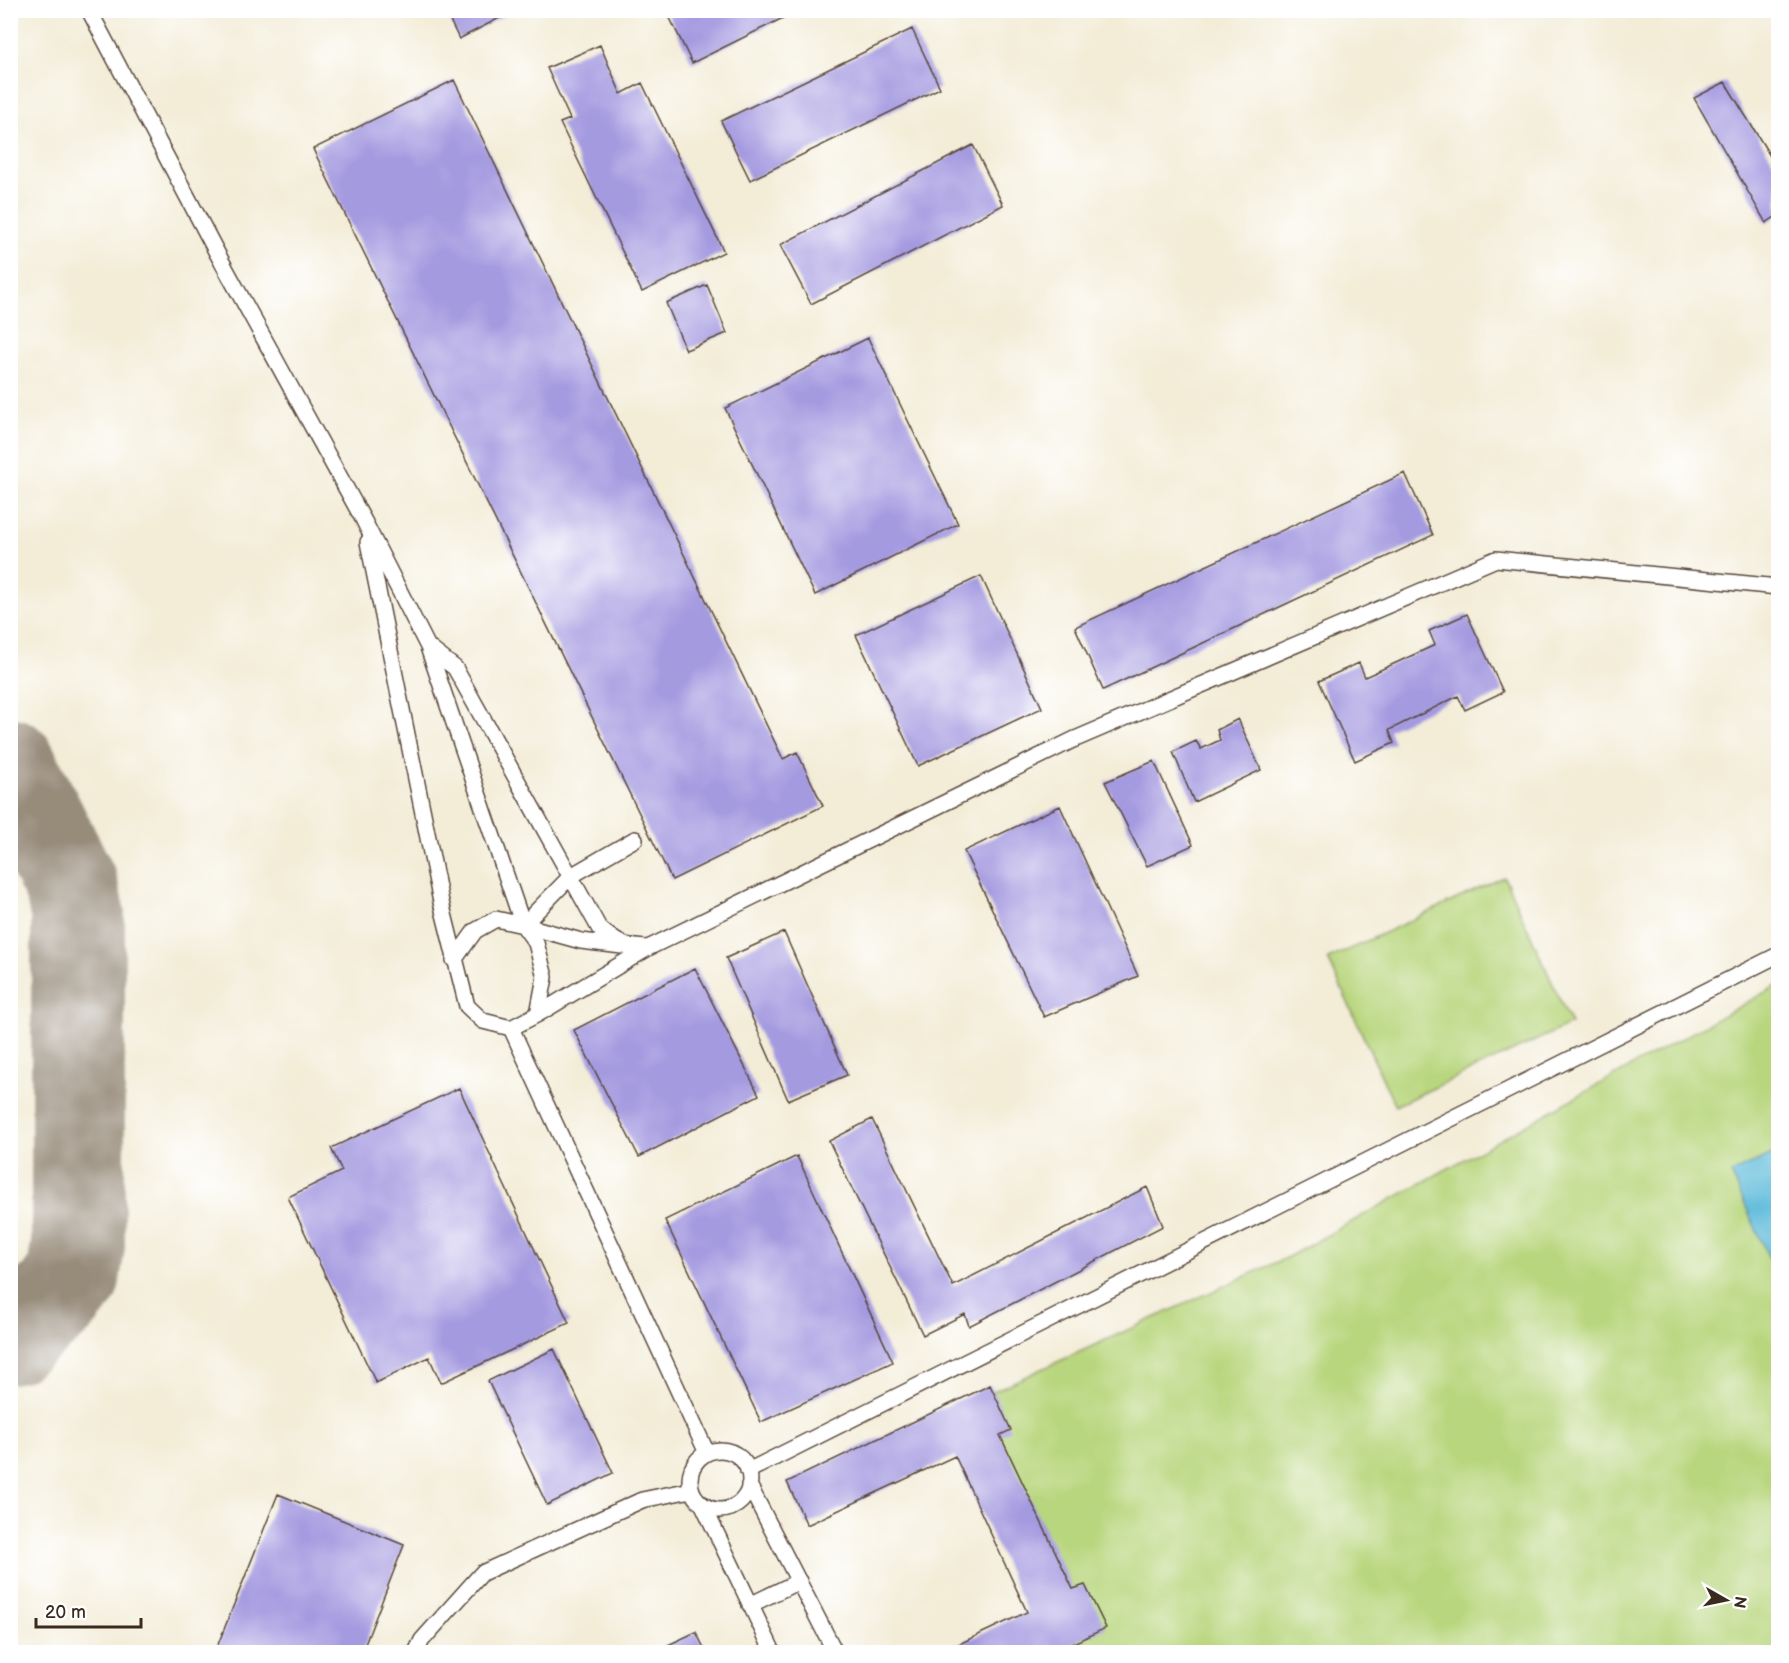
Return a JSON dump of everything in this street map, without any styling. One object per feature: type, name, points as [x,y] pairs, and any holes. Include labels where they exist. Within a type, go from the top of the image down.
[{"type":"lane","points":[[89,10],[217,254],[364,521],[428,647],[523,925],[536,943],[545,977],[538,1014]]},
{"type":"lane","points":[[364,521],[441,902],[467,1006],[483,1021],[511,1028],[648,948],[1073,740],[1496,559],[1779,587]]},
{"type":"lane","points":[[428,647],[455,668],[599,928],[613,940],[628,947]]},
{"type":"lane","points":[[523,925],[571,876],[635,839]]},
{"type":"lane","points":[[454,960],[475,931],[496,920],[582,941],[648,948]]},
{"type":"lane","points":[[748,1478],[1779,955]]},
{"type":"lane","points":[[511,1028],[708,1453]]},
{"type":"lane","points":[[772,1653],[703,1505],[690,1490],[691,1470],[696,1461],[708,1453],[723,1450],[740,1458],[836,1653]]},
{"type":"lane","points":[[703,1505],[722,1510],[740,1502],[746,1494],[748,1478]]},
{"type":"lane","points":[[416,1653],[422,1641],[482,1573],[642,1500],[690,1490]]},
{"type":"lane","points":[[750,1605],[799,1581]]},
{"type":"green space","points":[[1504,877],[1571,1024],[1395,1106],[1328,959]]},
{"type":"green space","points":[[1778,985],[1778,1652],[1056,1652],[952,1410],[1290,1256]]},
{"type":"water","points":[[1778,1151],[1778,1279],[1731,1173]]},
{"type":"building","points":[[445,10],[515,10],[459,39]]},
{"type":"building","points":[[666,10],[799,10],[692,63]]},
{"type":"building","points":[[912,29],[940,88],[750,180],[721,121]]},
{"type":"building","points":[[600,45],[621,94],[642,83],[724,252],[642,292],[560,123],[570,119],[547,68]]},
{"type":"building","points":[[454,80],[783,759],[797,752],[823,806],[672,880],[313,149]]},
{"type":"building","points":[[1725,82],[1778,169],[1778,215],[1766,223],[1694,98]]},
{"type":"building","points":[[973,145],[1003,205],[811,304],[780,245]]},
{"type":"building","points":[[707,285],[727,333],[686,350],[666,303]]},
{"type":"building","points":[[868,338],[958,524],[815,595],[725,408]]},
{"type":"building","points":[[1405,473],[1433,535],[1103,690],[1075,627]]},
{"type":"building","points":[[981,576],[1042,708],[918,766],[856,635]]},
{"type":"building","points":[[1467,614],[1503,692],[1465,710],[1458,696],[1389,730],[1394,743],[1355,761],[1319,681],[1359,663],[1365,677],[1435,645],[1429,631]]},
{"type":"building","points":[[1238,719],[1261,770],[1194,802],[1173,752],[1196,741],[1201,749],[1220,740],[1217,730]]},
{"type":"building","points":[[1154,761],[1193,845],[1147,866],[1105,782]]},
{"type":"building","points":[[1060,806],[1138,976],[1044,1017],[964,851]]},
{"type":"building","points":[[784,932],[847,1075],[788,1100],[726,958]]},
{"type":"building","points":[[695,968],[759,1095],[639,1157],[574,1030]]},
{"type":"building","points":[[459,1088],[569,1323],[441,1383],[429,1357],[376,1383],[288,1197],[342,1171],[331,1148]]},
{"type":"building","points":[[872,1119],[953,1286],[1147,1187],[1163,1226],[969,1326],[965,1314],[923,1335],[829,1141]]},
{"type":"building","points":[[797,1156],[893,1362],[761,1422],[665,1220]]},
{"type":"building","points":[[554,1349],[613,1473],[547,1505],[488,1381]]},
{"type":"building","points":[[990,1385],[1011,1430],[1000,1435],[1073,1589],[1085,1585],[1106,1628],[1054,1652],[942,1652],[1027,1612],[955,1456],[807,1525],[787,1482]]},
{"type":"building","points":[[278,1494],[404,1545],[362,1652],[215,1652]]},
{"type":"building","points":[[696,1632],[706,1652],[653,1652]]},
{"type":"taxiway","points":[[10,765],[71,886],[78,916],[78,1245],[73,1278],[57,1298],[10,1337]]}]
